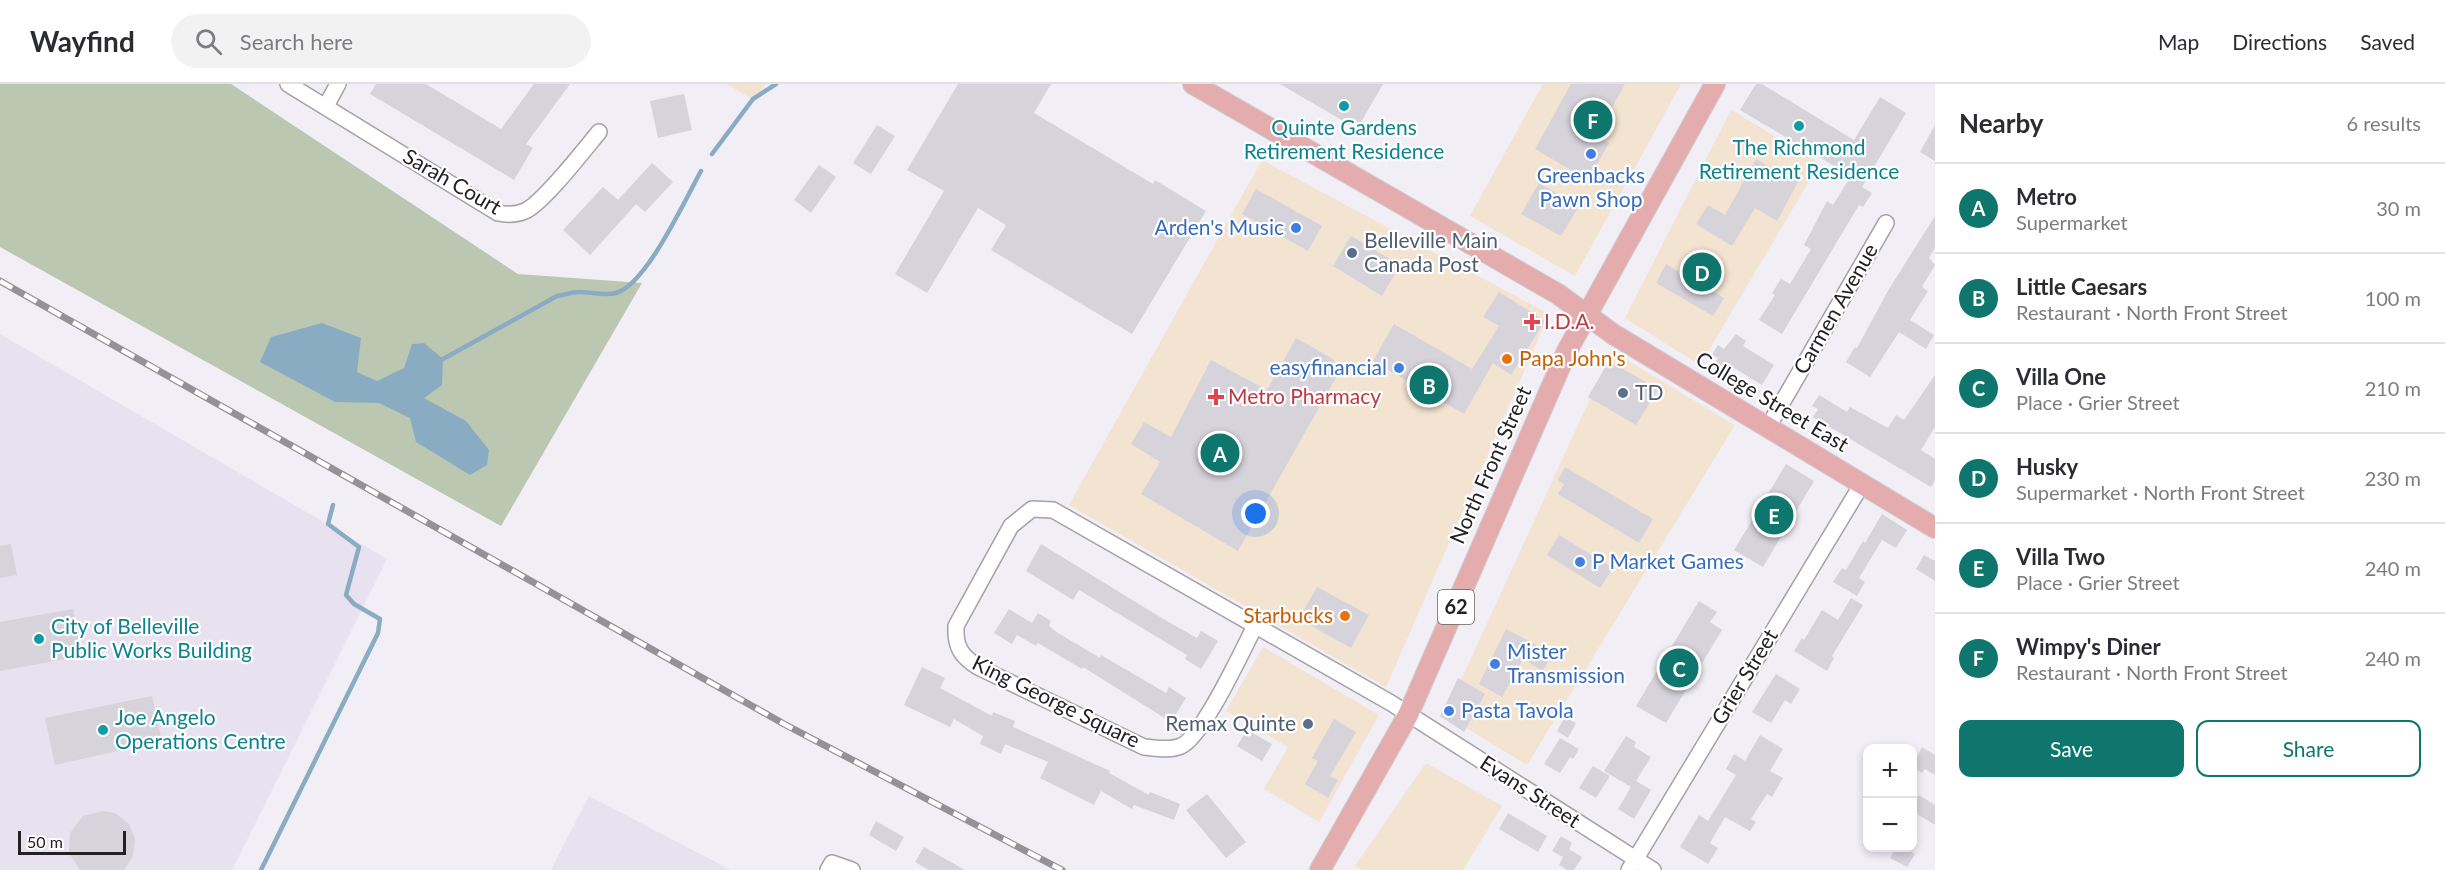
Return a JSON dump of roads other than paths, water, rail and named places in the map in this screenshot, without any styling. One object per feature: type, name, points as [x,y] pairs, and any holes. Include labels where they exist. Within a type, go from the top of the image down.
[{"type":"main road","name":"College Street East","points":[[1193,84],[1443,226],[1587,313],[1613,334],[1934,525]]},
{"type":"main road","name":"North Front Street","points":[[1320,870],[1408,715],[1567,351],[1715,84]]},
{"type":"street","name":"Sarah Court","points":[[288,84],[498,213],[511,216],[527,210],[568,170],[598,132]]},
{"type":"street","points":[[326,106],[338,84]]},
{"type":"street","name":"Carmen Avenue","points":[[1768,427],[1887,223]]},
{"type":"street","name":"Grier Street","points":[[1632,865],[1862,484]]},
{"type":"street","name":"King George Square","points":[[1256,624],[1199,730],[1182,746],[1165,749],[1144,747],[978,667],[963,657],[955,640],[956,626],[1011,526],[1032,509],[1053,510],[1256,624],[1408,715]]},
{"type":"street","name":"Evans Street","points":[[1408,715],[1632,865],[1653,870]]},
{"type":"street","points":[[830,867],[852,870]]},
{"type":"water","points":[[322,323],[361,338],[357,372],[377,381],[404,368],[412,344],[424,343],[443,359],[442,385],[424,398],[466,421],[489,450],[487,465],[470,475],[416,442],[410,418],[379,403],[335,402],[260,362],[271,337]]},
{"type":"waterway","points":[[712,154],[753,99],[776,84]]},
{"type":"waterway","points":[[443,359],[557,296],[574,292],[612,294],[628,287],[640,275],[664,240],[701,171]]},
{"type":"waterway","points":[[261,870],[378,633],[380,619],[354,604],[346,595],[359,547],[328,524],[333,505]]},
{"type":"railway","points":[[0,281],[784,724],[1062,870]]},
{"type":"place","name":"Quinte Gardens Retirement Residence","points":[[1344,106]]},
{"type":"place","name":"Wimpy's Diner","points":[[1593,120]]},
{"type":"place","name":"The Richmond Retirement Residence","points":[[1799,126]]},
{"type":"place","name":"Greenbacks Pawn Shop","points":[[1591,154]]},
{"type":"place","name":"Arden's Music","points":[[1296,228]]},
{"type":"place","name":"Belleville Main Canada Post","points":[[1352,253]]},
{"type":"place","name":"Husky","points":[[1702,272]]},
{"type":"place","name":"I.D.A.","points":[[1532,322]]},
{"type":"place","name":"Papa John's","points":[[1507,359]]},
{"type":"place","name":"easyfinancial","points":[[1399,368]]},
{"type":"place","name":"Little Caesars","points":[[1429,385]]},
{"type":"place","name":"TD","points":[[1623,393]]},
{"type":"place","name":"Metro Pharmacy","points":[[1216,397]]},
{"type":"place","name":"Metro","points":[[1220,453]]},
{"type":"place","name":"Villa Two","points":[[1774,515]]},
{"type":"place","name":"P Market Games","points":[[1580,562]]},
{"type":"place","name":"Starbucks","points":[[1345,616]]},
{"type":"place","name":"City of Belleville Public Works Building","points":[[39,639]]},
{"type":"place","name":"Mister Transmission","points":[[1495,664]]},
{"type":"place","name":"Villa One","points":[[1679,668]]},
{"type":"place","name":"Pasta Tavola","points":[[1449,711]]},
{"type":"place","name":"Remax Quinte","points":[[1308,724]]},
{"type":"place","name":"Joe Angelo Operations Centre","points":[[103,730]]}]
